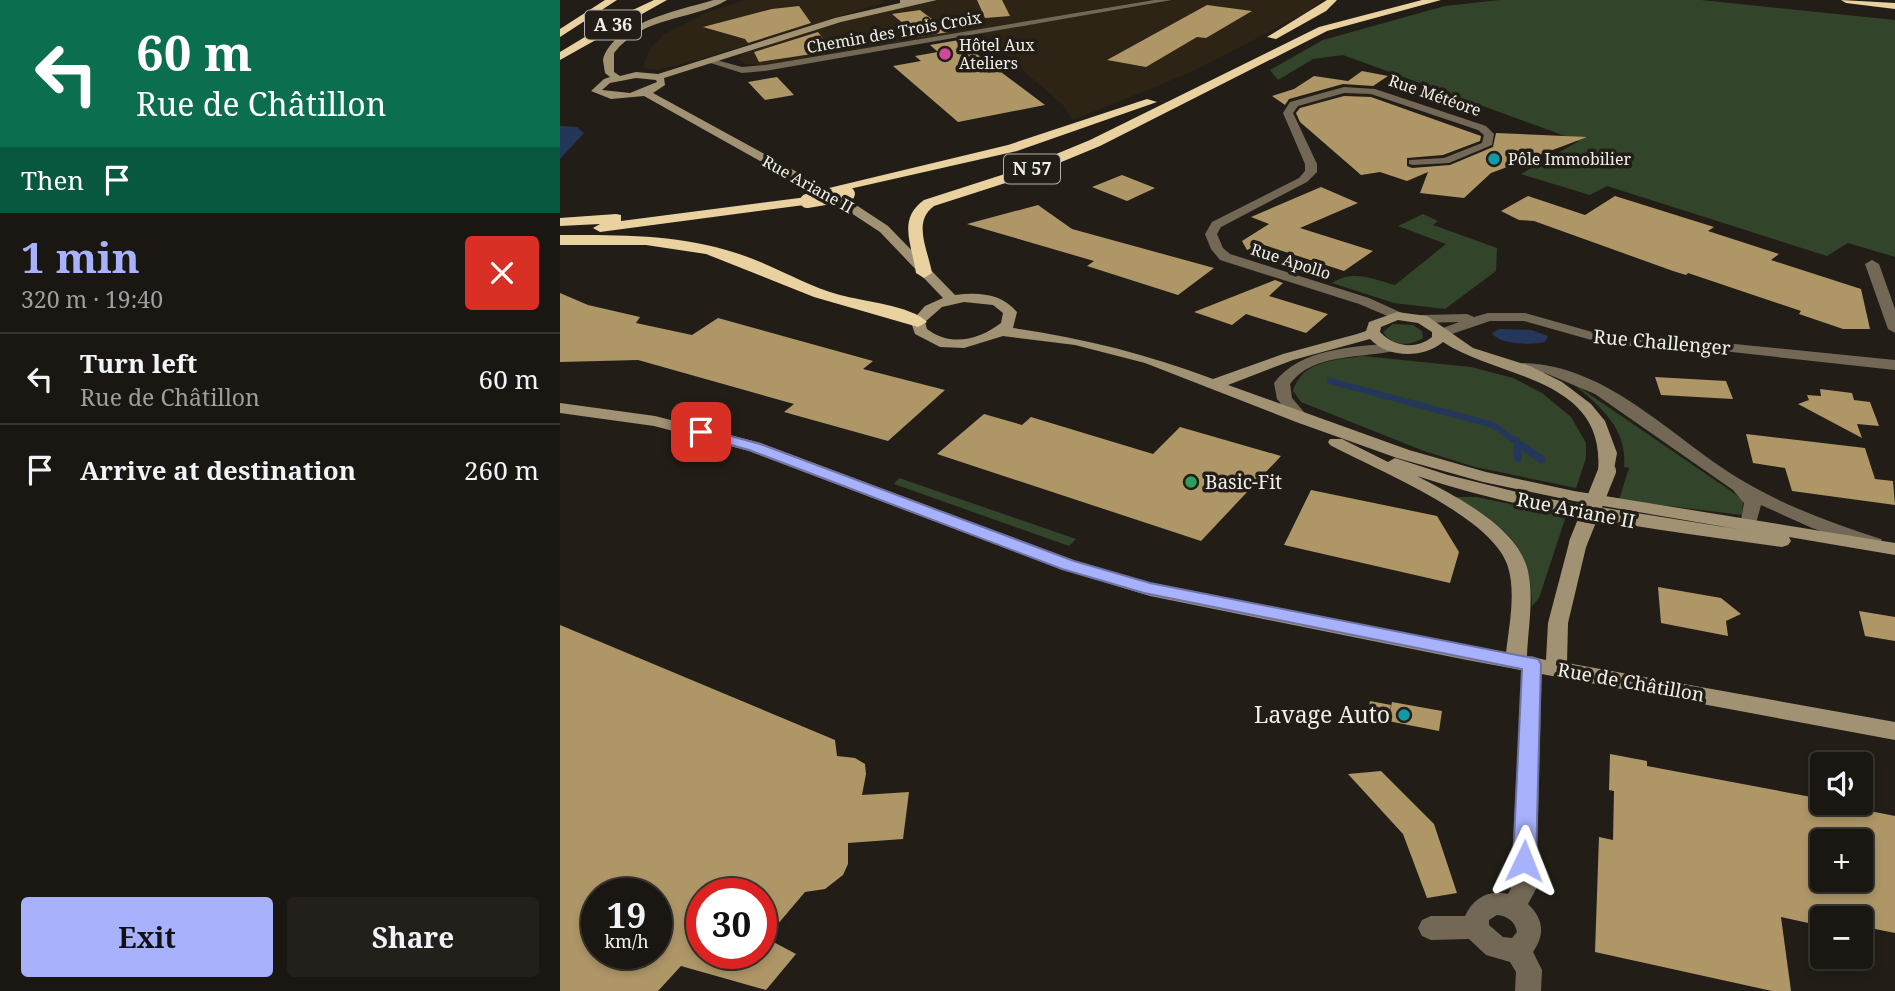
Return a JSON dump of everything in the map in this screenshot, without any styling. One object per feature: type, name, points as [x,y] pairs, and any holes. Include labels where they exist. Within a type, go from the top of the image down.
[{"type":"highway","name":"A 36","points":[[560,34],[612,0]]},
{"type":"highway","name":"A 36","points":[[560,57],[622,19],[663,0]]},
{"type":"highway","points":[[1217,70],[1323,9],[1332,0]]},
{"type":"highway","name":"N 57","points":[[842,191],[1048,138],[1153,101],[1308,26],[1405,0]]},
{"type":"highway","name":"N 57","points":[[924,273],[919,241],[912,226],[915,215],[925,205],[1044,165],[1150,116],[1323,29],[1375,13],[1436,0]]},
{"type":"highway","points":[[1846,0],[1895,4]]},
{"type":"highway","points":[[1880,0],[1895,4]]},
{"type":"highway","name":"A 36","points":[[560,49],[624,5]]},
{"type":"highway","name":"N 57","points":[[560,231],[688,218],[968,168],[1063,142],[1139,116],[1201,89]]},
{"type":"highway","name":"N 57","points":[[560,222],[801,198]]},
{"type":"highway","points":[[560,240],[646,240],[704,248],[750,263],[818,293],[898,313],[918,322]]},
{"type":"main road","points":[[617,78],[610,73],[607,60],[611,51],[625,37],[667,18],[723,0]]},
{"type":"main road","points":[[875,9],[894,0]]},
{"type":"main road","points":[[900,0],[914,2]]},
{"type":"main road","points":[[659,77],[662,83],[660,86],[645,92],[614,96],[596,90],[600,84],[617,78],[645,75],[659,77],[875,9],[933,0]]},
{"type":"main road","name":"Rue Ariane II","points":[[645,92],[846,204],[884,229],[952,300]]},
{"type":"main road","points":[[982,298],[999,302],[1006,307],[1010,318],[1002,331],[981,340],[944,342],[925,336],[918,322],[932,307],[952,300],[982,298]]},
{"type":"main road","points":[[1216,383],[1237,379],[1291,356],[1350,343],[1397,316],[1422,319],[1435,326],[1440,334],[1470,352],[1522,368],[1563,390],[1594,417],[1609,447],[1607,471],[1578,544],[1558,623],[1556,668]]},
{"type":"main road","points":[[1374,329],[1380,341],[1393,347],[1425,348],[1436,342],[1440,334]]},
{"type":"main road","name":"Rue Ariane II","points":[[1002,331],[1117,350],[1216,383],[1302,419],[1403,454],[1483,477],[1574,496],[1895,548]]},
{"type":"main road","name":"Rue de Châtillon","points":[[560,408],[655,421],[755,447],[1068,565],[1150,589],[1523,663],[1895,731]]},
{"type":"main road","name":"Rue Ariane II","points":[[1274,408],[1336,442],[1434,477],[1529,502],[1644,523],[1809,544],[1895,548]]},
{"type":"main road","points":[[1336,442],[1480,519],[1504,542],[1518,565],[1523,663]]},
{"type":"street","name":"Chemin des Trois Croix","points":[[709,61],[742,69],[765,68],[1168,0]]},
{"type":"street","name":"Rue Météore","points":[[1225,257],[1212,240],[1216,225],[1303,180],[1311,172],[1311,164],[1289,108],[1344,90],[1372,91],[1482,128],[1489,134],[1487,145],[1445,161],[1413,162]]},
{"type":"street","name":"Rue Apollo","points":[[1225,257],[1397,316]]},
{"type":"street","points":[[1872,264],[1895,329]]},
{"type":"street","points":[[1346,297],[1374,329]]},
{"type":"street","points":[[1422,319],[1488,317]]},
{"type":"street","name":"Rue Challenger","points":[[1440,334],[1488,317],[1542,320],[1578,334],[1609,341],[1704,345],[1895,365]]},
{"type":"street","points":[[1302,419],[1286,406],[1282,392],[1283,383],[1297,365],[1317,358],[1393,347]]},
{"type":"street","points":[[1522,368],[1536,365],[1580,379],[1731,481],[1796,516],[1895,548]]},
{"type":"street","points":[[1715,532],[1749,523],[1753,502],[1731,481]]},
{"type":"street","points":[[1514,907],[1523,889],[1523,663]]},
{"type":"street","points":[[1505,904],[1525,915],[1531,935],[1518,951],[1492,947],[1482,938],[1476,927],[1477,915],[1484,907],[1505,904]]},
{"type":"street","points":[[1431,928],[1476,927]]},
{"type":"street","points":[[1518,951],[1529,970],[1528,991]]},
{"type":"shaded area","points":[[746,0],[886,2],[694,61],[657,70],[643,68],[649,50],[663,35],[707,12]]},
{"type":"shaded area","points":[[938,0],[1152,0],[767,65],[746,64],[738,59],[744,53],[875,12]]},
{"type":"shaded area","points":[[1177,0],[1323,0],[1304,14],[1189,73],[1073,120],[1063,105],[980,33]]},
{"type":"green space","points":[[1500,0],[1701,0],[1895,20],[1895,257],[1848,243],[1827,256],[1607,186],[1590,195],[1521,174],[1579,141],[1343,55],[1313,59],[1278,80],[1270,70],[1323,40],[1445,6]]},
{"type":"green space","points":[[1423,214],[1438,221],[1433,225],[1497,248],[1496,271],[1445,309],[1394,303],[1332,283],[1355,276],[1395,285],[1446,244],[1398,226]]},
{"type":"green space","points":[[1393,324],[1413,325],[1422,331],[1423,338],[1407,344],[1391,340],[1383,332]]},
{"type":"green space","points":[[1363,356],[1471,367],[1513,378],[1542,393],[1571,417],[1586,443],[1586,458],[1576,488],[1475,467],[1424,451],[1301,402],[1293,391],[1297,381],[1312,367]]},
{"type":"green space","points":[[1570,381],[1743,500],[1742,515],[1619,500],[1629,468],[1624,467],[1621,440],[1609,418]]},
{"type":"green space","points":[[899,478],[1076,539],[1069,546],[894,484]]},
{"type":"green space","points":[[1455,497],[1477,497],[1566,516],[1539,598],[1532,606],[1527,567],[1512,540],[1488,518]]},
{"type":"water","points":[[560,126],[577,127],[584,133],[560,159]]},
{"type":"water","points":[[1499,329],[1531,330],[1548,336],[1545,342],[1516,343],[1496,337],[1492,333]]},
{"type":"building","points":[[977,0],[1002,0],[1010,16],[985,18]]},
{"type":"building","points":[[1207,5],[1252,11],[1206,38],[1197,37],[1146,67],[1107,60]]},
{"type":"building","points":[[799,6],[811,23],[748,43],[745,39],[703,27],[772,9]]},
{"type":"building","points":[[920,10],[949,32],[919,37],[892,14]]},
{"type":"building","points":[[818,32],[832,51],[759,62],[754,52]]},
{"type":"building","points":[[959,40],[1045,105],[958,122],[893,66],[921,61],[915,56],[938,52],[930,45]]},
{"type":"building","points":[[1362,71],[1388,76],[1373,86],[1343,84],[1289,99],[1285,105],[1272,96],[1294,89],[1314,76],[1348,81]]},
{"type":"building","points":[[777,77],[794,95],[765,100],[748,82]]},
{"type":"building","points":[[1344,96],[1371,97],[1481,136],[1480,141],[1443,155],[1407,158],[1407,166],[1412,168],[1450,165],[1493,147],[1496,133],[1587,137],[1491,173],[1464,198],[1420,193],[1428,172],[1407,181],[1380,172],[1361,175],[1300,122],[1296,113],[1300,108]]},
{"type":"building","points":[[1122,175],[1155,188],[1127,201],[1092,187]]},
{"type":"building","points":[[1321,187],[1358,203],[1300,228],[1373,251],[1344,271],[1261,244],[1247,250],[1242,241],[1269,224],[1251,217]]},
{"type":"building","points":[[1528,196],[1585,215],[1615,196],[1714,227],[1708,231],[1779,254],[1771,260],[1861,289],[1870,329],[1843,329],[1799,314],[1801,311],[1688,273],[1686,275],[1673,271],[1534,221],[1519,220],[1501,211]]},
{"type":"building","points":[[1038,205],[1072,229],[1214,268],[1178,295],[1087,266],[1094,261],[967,224]]},
{"type":"building","points":[[1275,280],[1283,283],[1269,296],[1328,314],[1306,333],[1246,314],[1232,325],[1194,312]]},
{"type":"building","points":[[560,293],[588,305],[640,317],[636,323],[692,335],[718,318],[873,361],[863,369],[945,390],[888,441],[784,412],[794,404],[638,360],[560,362]]},
{"type":"building","points":[[1655,377],[1726,381],[1733,399],[1661,395]]},
{"type":"building","points":[[1820,389],[1852,393],[1854,400],[1870,402],[1879,426],[1857,424],[1862,438],[1798,404],[1809,400],[1807,395],[1821,396]]},
{"type":"building","points":[[984,414],[1022,425],[1031,417],[1153,454],[1180,427],[1281,456],[1201,541],[937,454]]},
{"type":"building","points":[[1746,434],[1865,448],[1875,479],[1893,481],[1895,505],[1792,491],[1785,468],[1753,463]]},
{"type":"building","points":[[1311,490],[1437,516],[1459,552],[1450,583],[1284,545]]},
{"type":"building","points":[[1658,587],[1721,598],[1741,614],[1726,621],[1728,636],[1661,623]]},
{"type":"building","points":[[1859,611],[1895,617],[1895,641],[1865,636]]},
{"type":"building","points":[[560,625],[835,740],[837,756],[855,758],[865,764],[862,795],[909,792],[903,839],[848,843],[848,864],[843,875],[825,889],[805,892],[777,925],[777,878],[686,878],[686,967],[681,966],[658,991],[560,991]]},
{"type":"building","points":[[1370,701],[1391,705],[1387,723],[1366,719]]},
{"type":"building","name":"Lavage Auto","points":[[1392,702],[1442,711],[1439,731],[1388,721]]},
{"type":"building","points":[[1610,754],[1647,761],[1647,766],[1810,797],[1810,815],[1873,815],[1873,812],[1895,816],[1895,933],[1873,929],[1873,906],[1810,906],[1810,923],[1781,917],[1791,991],[1772,991],[1595,952],[1599,837],[1613,840],[1614,791],[1609,790]]},
{"type":"building","points":[[1381,771],[1434,824],[1457,893],[1427,898],[1403,834],[1348,774]]},
{"type":"building","points":[[777,944],[796,954],[766,990],[692,969],[777,969]]},
{"type":"waterway","points":[[1330,381],[1493,425],[1517,442]]},
{"type":"waterway","points":[[1517,442],[1528,450]]},
{"type":"waterway","points":[[1517,442],[1518,450]]},
{"type":"waterway","points":[[1517,448],[1518,458]]},
{"type":"waterway","points":[[1525,448],[1541,459]]},
{"type":"place","name":"Hôtel Aux Ateliers","points":[[945,54]]},
{"type":"place","name":"Pôle Immobilier","points":[[1494,159]]},
{"type":"place","name":"Basic-Fit","points":[[1191,482]]},
{"type":"place","name":"Lavage Auto","points":[[1404,715]]},
{"type":"route","points":[[701,432],[755,447],[1068,565],[1150,589],[1324,626],[1531,664],[1524,861]]}]
